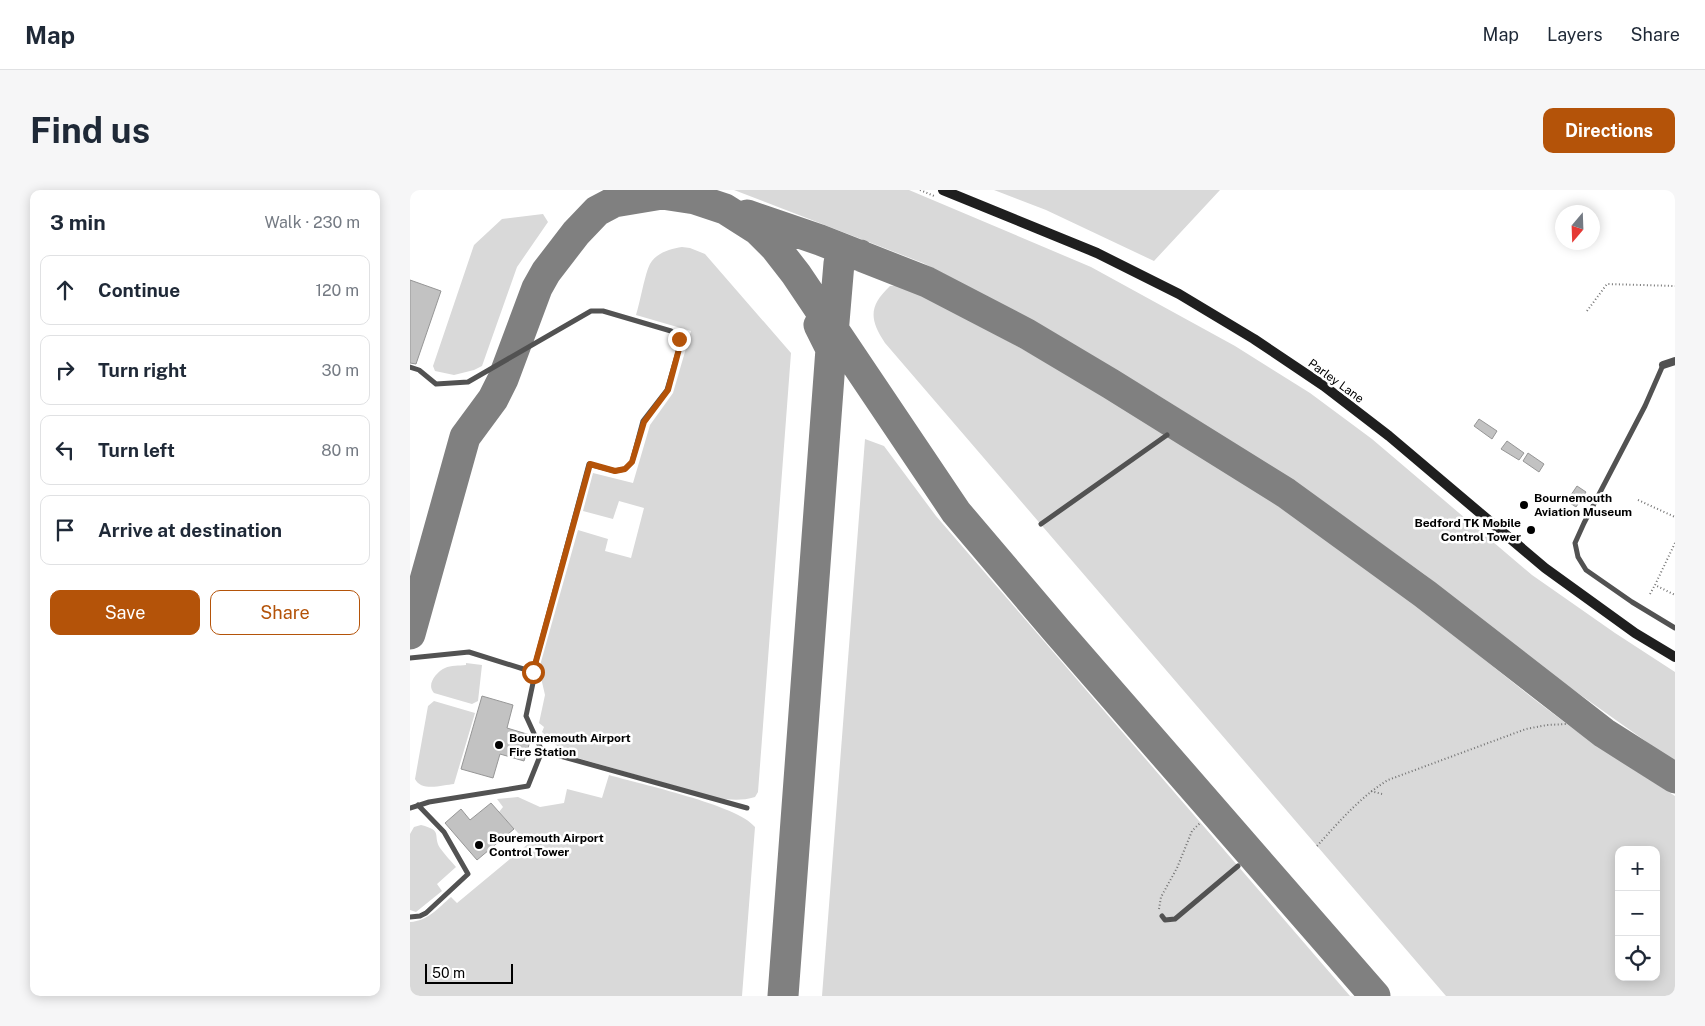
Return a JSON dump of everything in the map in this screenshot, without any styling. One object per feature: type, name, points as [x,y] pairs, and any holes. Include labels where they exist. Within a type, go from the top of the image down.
[{"type":"main road","name":"Parley Lane","points":[[941,194],[1097,253],[1179,294],[1254,339],[1324,386],[1389,436],[1545,568],[1636,633],[1675,657]]},
{"type":"street","points":[[1663,365],[1675,361]]},
{"type":"lane","points":[[410,367],[419,370],[436,384],[468,382],[591,311],[603,311],[671,331],[679,339],[679,349],[668,390],[644,422],[632,462],[625,469],[615,471],[590,464],[533,672],[533,683],[526,716],[542,751],[528,786],[429,802],[410,808]]},
{"type":"lane","points":[[1663,365],[1645,406],[1575,543],[1578,557],[1586,570],[1632,602],[1675,628]]},
{"type":"lane","points":[[1041,524],[1167,435]]},
{"type":"lane","points":[[410,658],[469,652],[533,672]]},
{"type":"lane","points":[[542,751],[748,808]]},
{"type":"lane","points":[[410,917],[426,913],[468,874],[444,832],[418,806]]},
{"type":"lane","points":[[1162,916],[1165,920],[1175,919],[1238,866]]},
{"type":"path","points":[[920,190],[941,194]]},
{"type":"path","points":[[1587,311],[1607,284],[1675,286]]},
{"type":"path","points":[[1638,500],[1675,517]]},
{"type":"path","points":[[1650,594],[1675,543]]},
{"type":"path","points":[[1655,585],[1675,595]]},
{"type":"path","points":[[1317,846],[1358,802],[1388,780],[1526,729],[1567,724]]},
{"type":"path","points":[[1371,791],[1382,794]]},
{"type":"path","points":[[1162,916],[1159,909],[1161,898],[1177,868],[1192,831],[1200,822]]},
{"type":"shaded area","points":[[734,190],[909,190],[1091,267],[1235,346],[1310,393],[1372,439],[1532,575],[1675,672],[1675,762],[1537,664],[1424,574],[1305,489],[1161,397],[1037,323],[923,263]]},
{"type":"shaded area","points":[[994,190],[1220,190],[1154,261],[1046,210]]},
{"type":"shaded area","points":[[543,214],[548,222],[517,267],[482,366],[454,375],[435,371],[433,366],[474,245],[502,219]]},
{"type":"shaded area","points":[[682,247],[705,254],[791,353],[758,792],[755,797],[745,799],[717,798],[567,755],[542,732],[544,727],[539,723],[545,695],[539,669],[578,530],[608,539],[605,551],[631,558],[644,508],[619,501],[613,519],[583,511],[593,473],[633,483],[650,425],[673,393],[691,331],[636,315],[650,264],[660,254]]},
{"type":"shaded area","points":[[900,285],[1021,348],[1198,453],[1367,568],[1566,723],[1612,756],[1675,796],[1675,996],[1446,996],[885,343],[874,320],[875,306],[890,286]]},
{"type":"shaded area","points":[[865,439],[884,446],[936,516],[1350,996],[822,996]]},
{"type":"shaded area","points":[[466,663],[482,665],[478,701],[472,704],[434,693],[431,686],[438,672],[447,667],[466,665]]},
{"type":"shaded area","points":[[434,701],[475,713],[454,784],[427,787],[418,783],[415,779],[428,706]]},
{"type":"shaded area","points":[[609,775],[709,803],[745,819],[755,827],[742,996],[410,996],[410,922],[427,917],[451,897],[457,903],[528,844],[499,812],[503,807],[497,799],[518,797],[540,807],[564,803],[567,789],[602,798]]},
{"type":"shaded area","points":[[421,825],[435,831],[440,848],[456,867],[437,884],[442,891],[416,912],[410,910],[410,834],[414,827]]},
{"type":"building","points":[[410,280],[441,291],[416,364],[410,363]]},
{"type":"building","points":[[1479,419],[1497,431],[1492,439],[1474,426]]},
{"type":"building","points":[[1507,441],[1524,453],[1519,460],[1501,449]]},
{"type":"building","points":[[1528,453],[1544,464],[1539,472],[1523,461]]},
{"type":"building","points":[[1577,486],[1586,492],[1576,507],[1567,501]]},
{"type":"building","name":"Bournemouth Airport Fire Station","points":[[482,696],[513,705],[507,728],[530,735],[531,738],[524,761],[500,754],[493,778],[461,769]]},
{"type":"building","name":"Bouremouth Airport Control Tower","points":[[491,803],[514,829],[477,860],[445,823],[461,809],[470,820]]},
{"type":"taxiway","points":[[410,634],[465,437],[493,399],[503,379],[537,288],[546,272],[576,233],[597,211],[614,202],[662,194],[695,199],[725,209],[758,230],[775,247],[796,274],[956,512],[1057,631],[1375,996]]},
{"type":"taxiway","points":[[747,215],[820,240],[927,282],[1027,334],[1111,384],[1286,493],[1425,594],[1604,733],[1675,778]]},
{"type":"taxiway","points":[[833,334],[839,263],[848,256],[860,255]]},
{"type":"taxiway","points":[[783,996],[831,349],[819,325]]},
{"type":"place","name":"Bournemouth Aviation Museum","points":[[1524,505]]},
{"type":"place","name":"Bedford TK Mobile Control Tower","points":[[1531,530]]},
{"type":"place","name":"Bournemouth Airport Fire Station","points":[[499,745]]},
{"type":"place","name":"Bouremouth Airport Control Tower","points":[[479,845]]},
{"type":"route","points":[[533,672],[590,464],[615,471],[625,469],[632,462],[644,422],[668,390],[679,349],[679,339]]}]
